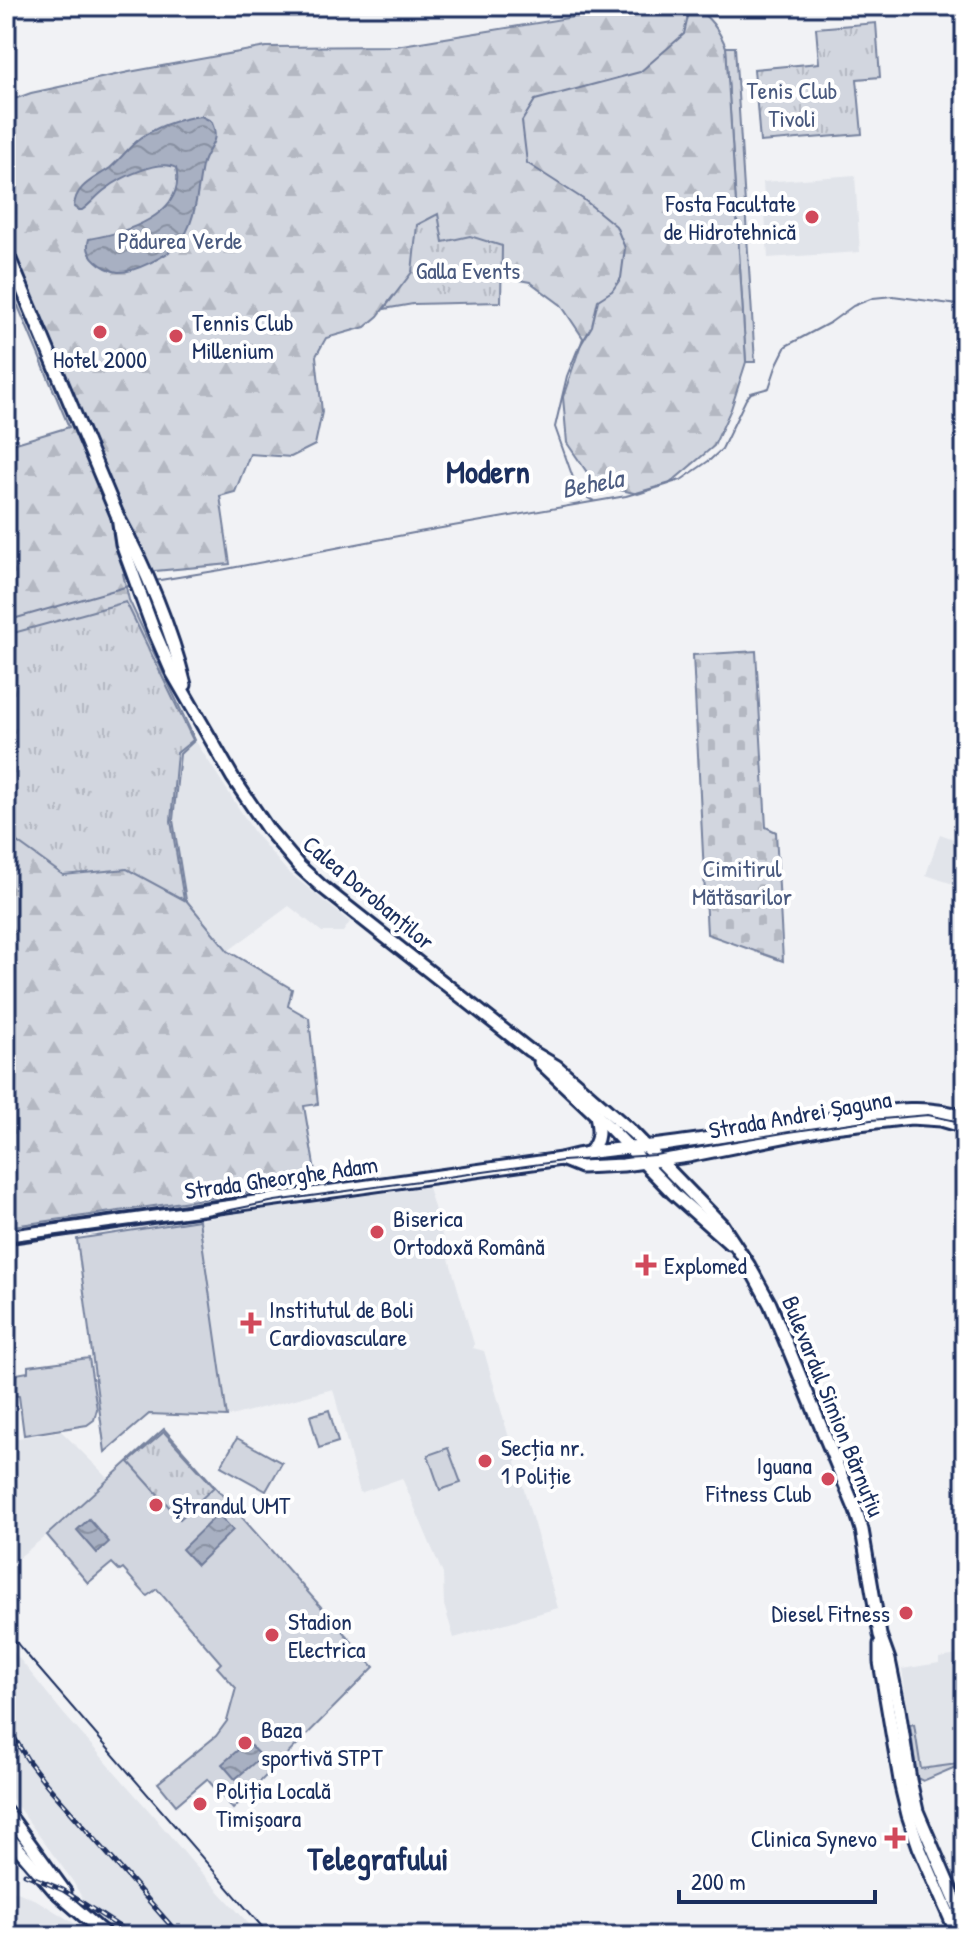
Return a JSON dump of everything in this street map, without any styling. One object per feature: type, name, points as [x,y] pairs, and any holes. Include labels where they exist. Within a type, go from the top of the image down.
[{"type":"main road","name":"Calea Dorobanților","points":[[6,250],[118,517],[122,544],[140,575],[152,626],[172,672],[233,778],[277,841],[299,866],[343,903],[529,1050],[556,1066],[615,1116],[659,1160]]},
{"type":"main road","name":"Calea Dorobanților","points":[[529,1050],[630,1148]]},
{"type":"main road","name":"Strada Andrei Șaguna","points":[[646,1147],[909,1110],[931,1109],[965,1117]]},
{"type":"main road","points":[[590,1152],[599,1136],[596,1114]]},
{"type":"main road","name":"Strada Andrei Șaguna","points":[[643,1162],[833,1127],[889,1120],[934,1119],[965,1127]]},
{"type":"main road","name":"Strada Gheorghe Adam","points":[[6,1237],[561,1159],[590,1152],[646,1147]]},
{"type":"main road","name":"Bulevardul Simion Bărnuțiu","points":[[630,1148],[674,1194],[736,1248]]},
{"type":"main road","points":[[688,1156],[681,1172],[689,1190]]},
{"type":"main road","name":"Strada Gheorghe Adam","points":[[561,1159],[581,1167],[643,1162]]},
{"type":"main road","name":"Bulevardul Simion Bărnuțiu","points":[[659,1160],[722,1225],[755,1275],[854,1504],[862,1530],[880,1635],[880,1662],[904,1802],[919,1847],[958,1936]]},
{"type":"main road","name":"Bulevardul Simion Bărnuțiu","points":[[880,1635],[889,1660],[917,1811],[965,1923]]},
{"type":"main road","points":[[6,1811],[77,1909]]},
{"type":"main road","points":[[6,1834],[42,1877],[107,1936]]},
{"type":"shaded area","name":"Fosta Facultate de Hidrotehnică","points":[[855,175],[860,252],[768,258],[763,182]]},
{"type":"shaded area","points":[[195,740],[254,832],[286,870],[350,922],[343,932],[322,932],[289,906],[228,951],[186,900],[173,820],[180,754]]},
{"type":"shaded area","points":[[940,834],[965,843],[965,888],[926,875]]},
{"type":"shaded area","points":[[428,1187],[473,1348],[484,1351],[558,1608],[454,1638],[444,1605],[443,1574],[402,1478],[360,1493],[333,1389],[227,1417],[199,1220]]},
{"type":"shaded area","points":[[61,1431],[109,1479],[7,1567],[6,1440]]},
{"type":"shaded area","points":[[6,1642],[63,1713],[260,1936],[118,1936],[89,1910],[72,1880],[6,1791]]},
{"type":"shaded area","points":[[965,1654],[965,1763],[923,1781],[917,1778],[902,1669],[939,1663],[939,1658]]},
{"type":"shaded area","points":[[6,1887],[38,1901],[95,1936],[6,1936]]},
{"type":"green space","name":"Pădurea Verde","points":[[641,6],[682,7],[702,13],[711,21],[726,47],[746,362],[731,409],[714,446],[669,484],[638,494],[595,484],[567,443],[563,397],[583,338],[561,305],[530,282],[502,277],[501,246],[393,296],[365,327],[326,338],[316,356],[322,412],[315,445],[291,457],[250,454],[235,492],[220,496],[230,564],[123,574],[129,600],[195,740],[180,754],[173,820],[186,900],[228,951],[292,989],[288,1006],[309,1018],[318,1104],[304,1106],[317,1183],[6,1227],[6,446],[69,427],[18,306],[6,300],[6,102],[31,93],[129,72],[266,47],[396,46]]},
{"type":"green space","name":"Tenis Club Tivoli","points":[[876,23],[880,77],[857,79],[862,134],[760,142],[754,69],[819,63],[816,28]]},
{"type":"green space","points":[[726,47],[735,47],[755,362],[746,362]]},
{"type":"green space","name":"Galla Events","points":[[438,214],[443,242],[470,236],[502,246],[501,302],[413,304],[384,309],[412,272],[417,225]]},
{"type":"green space","points":[[126,602],[193,740],[177,753],[171,821],[184,900],[127,869],[63,875],[6,834],[6,635]]},
{"type":"green space","name":"Cimitirul Mătăsarilor","points":[[756,651],[766,827],[776,832],[783,961],[707,934],[693,655]]},
{"type":"green space","points":[[199,1220],[227,1417],[149,1414],[105,1452],[77,1239]]},
{"type":"green space","points":[[89,1358],[97,1409],[94,1420],[87,1425],[24,1435],[19,1396],[13,1395],[11,1375],[28,1372],[28,1366]]},
{"type":"green space","points":[[329,1410],[338,1442],[319,1448],[310,1416]]},
{"type":"green space","points":[[164,1429],[374,1667],[233,1809],[207,1779],[176,1805],[158,1783],[216,1736],[227,1721],[236,1688],[217,1667],[221,1663],[157,1589],[147,1596],[123,1569],[120,1571],[112,1563],[88,1583],[47,1535]]},
{"type":"green space","points":[[164,1432],[214,1487],[180,1519],[129,1462]]},
{"type":"green space","points":[[237,1438],[282,1463],[266,1491],[221,1466]]},
{"type":"green space","points":[[448,1448],[461,1483],[440,1490],[428,1455]]},
{"type":"green space","points":[[914,1724],[921,1769],[965,1763],[923,1781],[917,1778],[910,1725]]},
{"type":"water","points":[[201,116],[211,121],[215,135],[202,166],[195,207],[185,235],[168,253],[133,270],[118,272],[101,265],[90,254],[89,239],[134,227],[162,210],[172,198],[177,185],[176,168],[151,167],[130,175],[106,189],[82,210],[74,207],[78,193],[144,136],[167,124]]},
{"type":"water","points":[[218,1514],[233,1530],[197,1565],[182,1549]]},
{"type":"water","points":[[89,1519],[109,1542],[97,1553],[77,1530]]},
{"type":"water","points":[[247,1742],[261,1757],[235,1779],[222,1764]]},
{"type":"waterway","points":[[594,501],[577,489],[555,427],[567,376],[592,326],[598,300],[612,291],[621,278],[625,248],[616,226],[583,199],[527,163],[522,121],[535,100],[640,72],[684,34],[689,12]]},
{"type":"waterway","name":"Behela","points":[[154,581],[626,496],[681,480],[722,449],[746,399],[751,393],[769,388],[786,346],[831,322],[853,306],[873,298],[893,296],[965,306]]},
{"type":"waterway","name":"Behela","points":[[6,621],[132,585]]},
{"type":"tram line","points":[[6,1242],[562,1161],[655,1155],[871,1120],[928,1115],[965,1123]]},
{"type":"tram line","points":[[42,1226],[236,1199]]},
{"type":"tram line","points":[[6,1623],[21,1648],[270,1936]]},
{"type":"railway","points":[[6,1724],[47,1785],[180,1936]]},
{"type":"railway","points":[[25,1874],[63,1890],[129,1933]]},
{"type":"place","name":"Fosta Facultate de Hidrotehnică","points":[[812,217]]},
{"type":"place","name":"Hotel 2000","points":[[100,332]]},
{"type":"place","name":"Tennis Club Millenium","points":[[176,336]]},
{"type":"place","name":"Biserica Ortodoxă Română","points":[[377,1232]]},
{"type":"place","name":"Explomed","points":[[646,1265]]},
{"type":"place","name":"Institutul de Boli Cardiovasculare","points":[[251,1323]]},
{"type":"place","name":"Secția nr. 1 Poliție","points":[[485,1461]]},
{"type":"place","name":"Iguana Fitness Club","points":[[828,1479]]},
{"type":"place","name":"Ștrandul UMT","points":[[156,1505]]},
{"type":"place","name":"Diesel Fitness","points":[[906,1613]]},
{"type":"place","name":"Stadion Electrica","points":[[272,1635]]},
{"type":"place","name":"Baza sportivă STPT","points":[[245,1743]]},
{"type":"place","name":"Poliția Locală Timișoara","points":[[200,1804]]},
{"type":"place","name":"Clinica Synevo","points":[[895,1838]]},
{"type":"district","name":"Modern","points":[[488,471]]},
{"type":"district","name":"Telegrafului","points":[[378,1858]]}]
